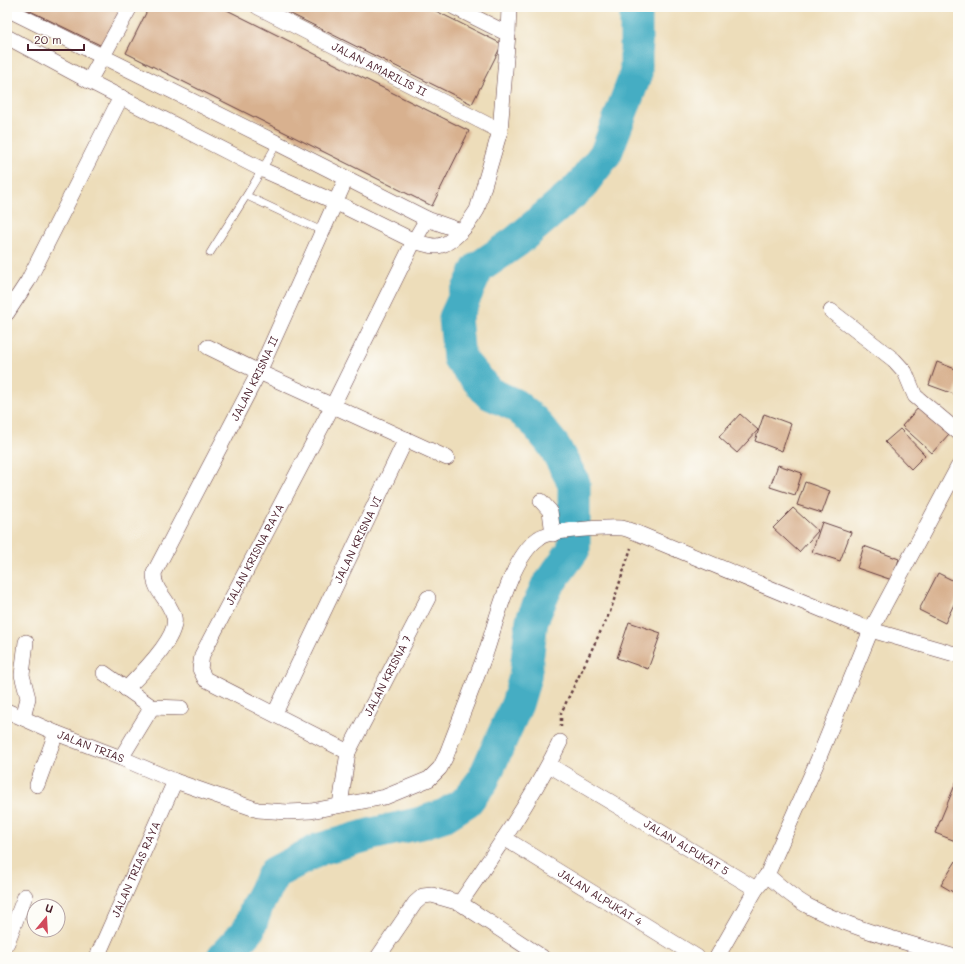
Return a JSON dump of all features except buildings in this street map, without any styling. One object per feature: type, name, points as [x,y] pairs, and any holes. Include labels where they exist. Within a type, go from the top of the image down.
[{"type":"street","points":[[89,81],[130,7]]},
{"type":"street","name":"JALAN AMARILIS II","points":[[258,7],[500,131]]},
{"type":"street","points":[[454,7],[508,34]]},
{"type":"street","points":[[7,37],[89,81],[263,170],[335,202],[414,241],[436,246],[446,244],[461,231],[471,220],[477,210],[500,131],[509,7]]},
{"type":"street","points":[[7,9],[427,219],[461,231]]},
{"type":"street","points":[[7,313],[28,281],[121,97]]},
{"type":"street","name":"JALAN KRISNA II","points":[[126,689],[154,659],[167,642],[172,630],[174,618],[169,606],[154,582],[154,573],[259,372],[346,179]]},
{"type":"street","name":"JALAN KRISNA RAYA","points":[[348,752],[206,679],[200,669],[202,656],[333,406],[414,241],[427,219]]},
{"type":"street","points":[[831,311],[894,360],[905,372],[915,396],[958,432]]},
{"type":"street","points":[[208,348],[446,458]]},
{"type":"street","name":"JALAN KRISNA VI","points":[[274,713],[406,439]]},
{"type":"street","points":[[717,957],[756,889],[767,875],[817,762],[872,630],[958,467]]},
{"type":"street","points":[[540,501],[550,512],[555,533]]},
{"type":"street","name":"JALAN TRIAS","points":[[7,711],[56,733],[175,781],[258,810],[287,812],[311,811],[385,797],[429,778],[440,768],[446,756],[485,652],[513,572],[527,550],[540,537],[555,533],[599,528],[623,528],[872,630],[958,655]]},
{"type":"street","name":"JALAN KRISNA 7","points":[[348,752],[428,598]]},
{"type":"street","points":[[23,718],[28,698],[22,675],[26,642]]},
{"type":"street","points":[[104,673],[152,707],[181,708]]},
{"type":"street","points":[[121,758],[152,707]]},
{"type":"street","points":[[37,785],[56,733]]},
{"type":"street","points":[[460,903],[504,838],[548,765],[560,742]]},
{"type":"street","points":[[340,806],[348,752]]},
{"type":"street","name":"JALAN ALPUKAT 5","points":[[548,765],[756,889]]},
{"type":"street","name":"JALAN TRIAS RAYA","points":[[97,957],[175,781]]},
{"type":"street","name":"JALAN ALPUKAT 4","points":[[504,838],[696,957]]},
{"type":"street","points":[[767,875],[791,895],[836,919],[955,957]]},
{"type":"street","points":[[380,956],[415,903],[423,896],[432,895],[460,903],[542,957]]},
{"type":"street","points":[[7,943],[25,896]]},
{"type":"lane","points":[[210,253],[263,170],[277,143]]},
{"type":"lane","points":[[247,196],[322,231]]},
{"type":"path","points":[[560,742],[562,713],[610,612],[637,533]]},
{"type":"waterway","points":[[223,957],[249,929],[257,906],[274,873],[320,849],[372,834],[421,823],[445,815],[467,801],[483,780],[517,704],[525,677],[532,620],[547,586],[574,549],[574,483],[554,446],[534,421],[515,405],[489,393],[459,358],[455,318],[478,268],[517,241],[580,187],[606,153],[636,74],[636,7]]}]
